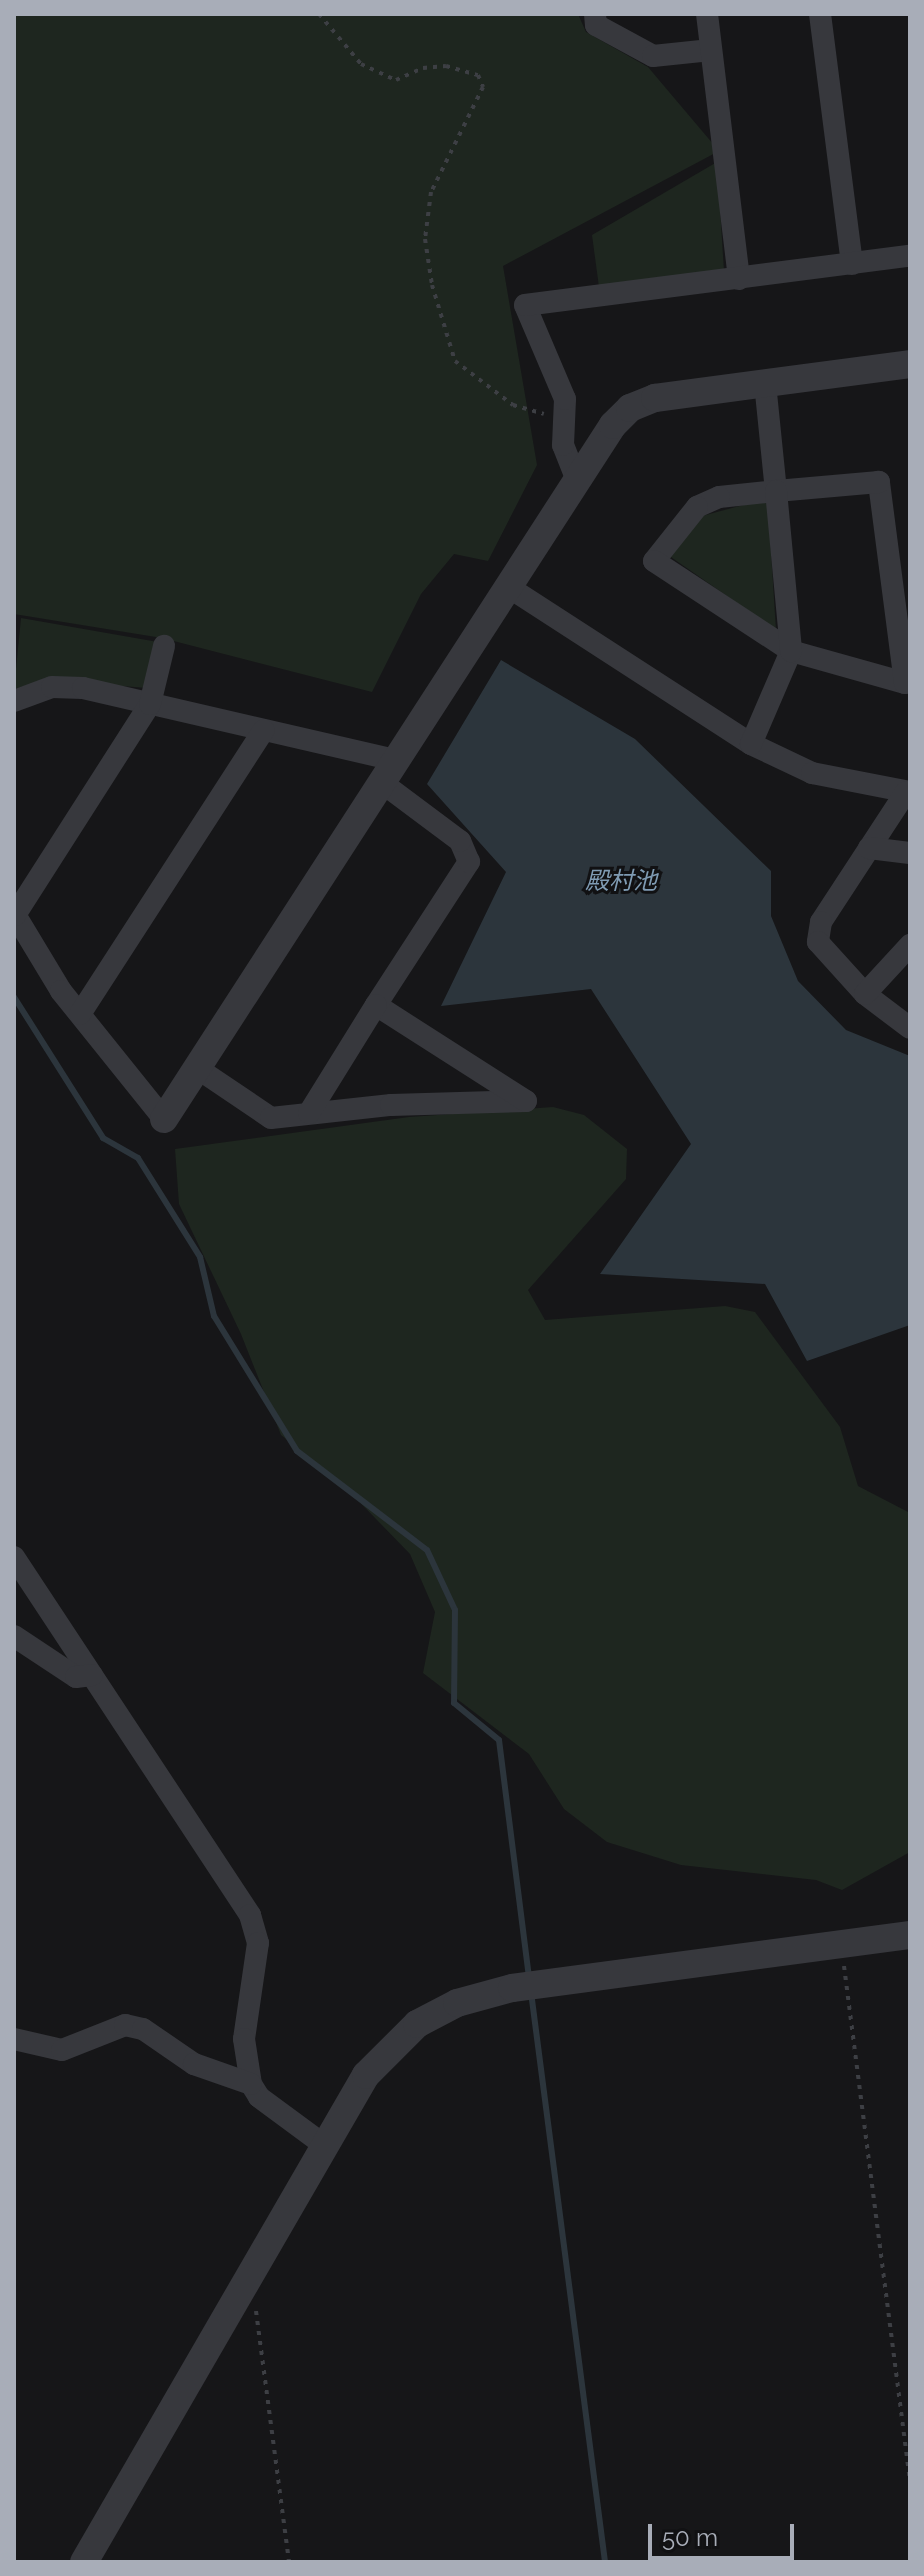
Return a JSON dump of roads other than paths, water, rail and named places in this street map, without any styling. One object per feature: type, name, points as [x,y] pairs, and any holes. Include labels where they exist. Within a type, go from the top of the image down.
[{"type":"street","points":[[595,14],[596,25],[653,56],[711,50]]},
{"type":"street","points":[[707,14],[739,279]]},
{"type":"street","points":[[820,14],[852,264]]},
{"type":"street","points":[[578,483],[563,445],[566,413],[525,305],[910,256]]},
{"type":"street","points":[[164,646],[150,704],[15,914],[80,1014],[164,1119],[388,771],[630,408],[655,398],[910,364]]},
{"type":"street","points":[[751,744],[791,651],[765,383]]},
{"type":"street","points":[[879,482],[902,599],[905,683],[791,651],[654,561],[697,507],[719,497],[879,482]]},
{"type":"street","points":[[510,588],[751,744],[812,773],[908,792],[869,848],[818,932],[823,953],[865,994],[910,1028]]},
{"type":"street","points":[[14,701],[52,687],[83,688],[264,730],[388,771],[460,841],[469,862],[309,1113]]},
{"type":"street","points":[[80,1014],[264,730]]},
{"type":"street","points":[[869,848],[910,853]]},
{"type":"street","points":[[865,994],[910,945]]},
{"type":"street","points":[[197,1068],[271,1118],[309,1113],[526,1101],[376,1005]]},
{"type":"street","points":[[14,1557],[250,1915],[258,1943],[244,2039],[251,2084],[259,2097],[324,2145]]},
{"type":"street","points":[[14,1636],[76,1677],[92,1675]]},
{"type":"street","points":[[84,2562],[324,2145],[380,2058],[417,2024],[457,2003],[512,1988],[910,1935]]},
{"type":"street","points":[[14,2039],[62,2050],[125,2025],[143,2029],[194,2064],[251,2084]]},
{"type":"water","name":"殿村池","points":[[501,660],[635,739],[771,871],[771,916],[798,981],[846,1030],[910,1056],[910,1325],[807,1361],[765,1284],[600,1274],[691,1144],[591,989],[441,1006],[506,872],[427,784]]},
{"type":"waterway","points":[[14,997],[103,1138],[138,1158],[200,1257],[214,1316],[297,1451],[427,1550],[455,1610],[454,1703],[499,1740],[529,1977]]},
{"type":"waterway","points":[[531,1992],[605,2562]]}]
